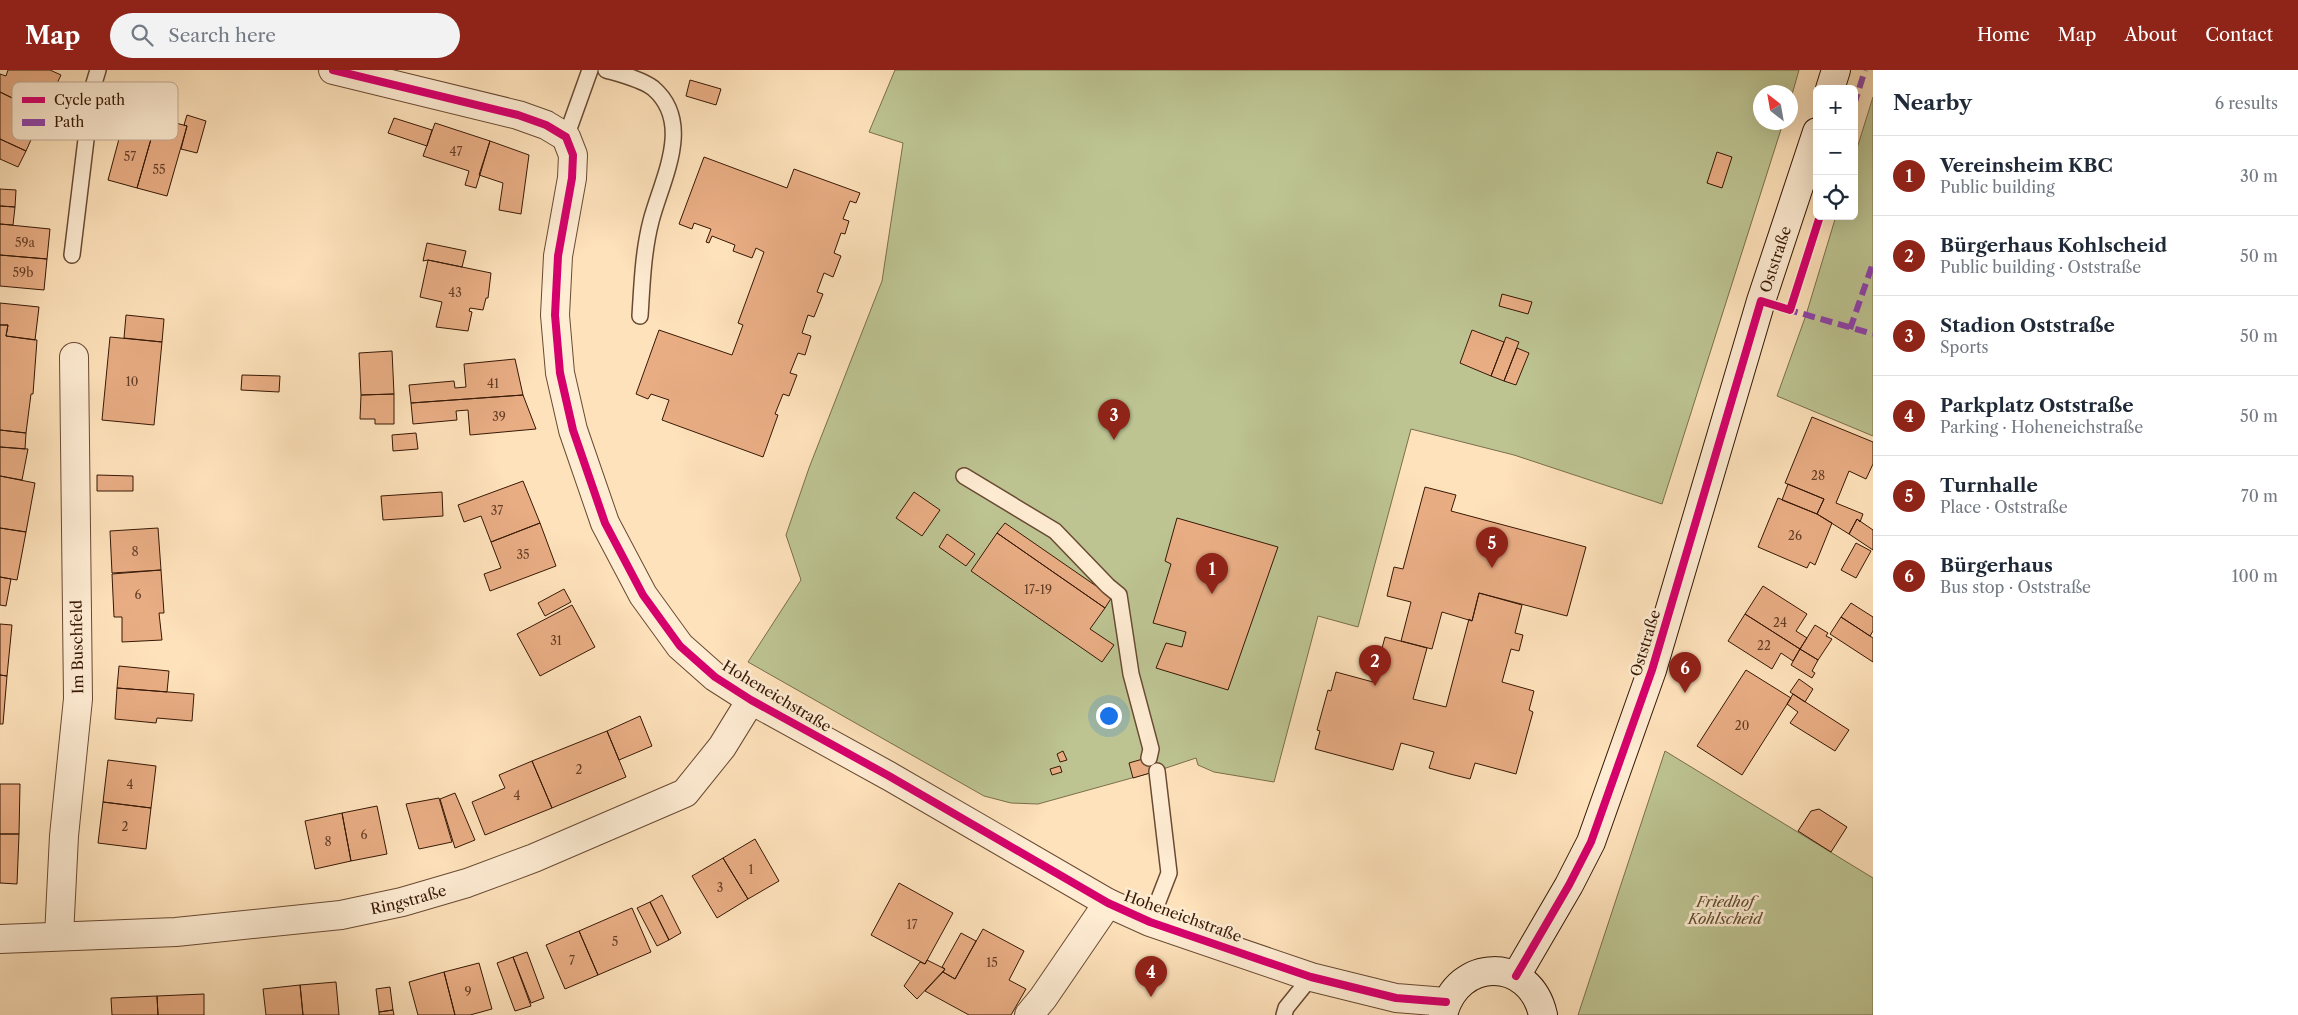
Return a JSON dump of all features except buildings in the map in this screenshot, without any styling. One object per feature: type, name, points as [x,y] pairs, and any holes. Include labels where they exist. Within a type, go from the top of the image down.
[{"type":"street","points":[[333,70],[518,115],[546,124],[566,137]]},
{"type":"street","points":[[1831,85],[1836,70]]},
{"type":"street","name":"Hoheneichstraße","points":[[566,137],[573,154],[572,178],[558,256],[556,315],[560,373],[574,430],[605,523],[643,595],[680,646],[715,677],[751,700],[889,776],[1108,903],[1150,922],[1311,977],[1444,1009]]},
{"type":"street","name":"Oststraße","points":[[1516,976],[1570,885],[1590,842],[1652,670],[1761,301],[1813,144]]},
{"type":"street","name":"Im Buschfeld","points":[[59,936],[64,836],[78,699],[74,357]]},
{"type":"street","name":"Ringstraße","points":[[0,939],[176,932],[341,915],[402,902],[467,883],[534,858],[685,792],[722,747],[751,700]]},
{"type":"street","points":[[1029,1015],[1043,998],[1108,903]]},
{"type":"street","points":[[1444,1009],[1455,988],[1467,978],[1483,972],[1500,972],[1516,976],[1530,987],[1540,1002],[1543,1015]]},
{"type":"lane","points":[[94,82],[98,70]]},
{"type":"lane","points":[[566,137],[590,70]]},
{"type":"lane","points":[[606,70],[652,87],[666,103],[674,128],[672,154],[651,222],[640,316]]},
{"type":"lane","points":[[72,255],[86,140]]},
{"type":"lane","points":[[964,476],[1055,531],[1119,595],[1131,674],[1151,748],[1150,758]]},
{"type":"lane","points":[[1150,922],[1169,873],[1157,771]]},
{"type":"lane","points":[[1284,1015],[1286,1008],[1311,977]]},
{"type":"green space","points":[[895,70],[1799,70],[1795,85],[1753,85],[1753,130],[1781,130],[1662,504],[1514,455],[1411,429],[1358,627],[1318,616],[1274,782],[1214,772],[1198,765],[1196,758],[1157,771],[1038,804],[1011,803],[984,796],[748,662],[801,580],[786,535],[809,468],[882,281],[903,143],[869,132]]},
{"type":"green space","points":[[1873,97],[1873,436],[1777,396],[1806,315],[1835,220],[1858,220],[1858,145]]},
{"type":"green space","name":"Friedhof Kohlscheid","points":[[1665,751],[1873,878],[1873,1015],[1578,1015]]},
{"type":"marked path","points":[[1858,92],[1865,70]]},
{"type":"marked path","points":[[1850,329],[1873,263]]},
{"type":"marked path","points":[[1786,309],[1873,334]]},
{"type":"cycle path","points":[[333,70],[518,115],[546,125],[566,137],[573,155],[572,178],[558,256],[555,315],[560,373],[573,430],[605,523],[643,595],[680,646],[715,677],[751,700],[889,776],[1108,903],[1150,922],[1311,977],[1396,998],[1446,1002]]},
{"type":"cycle path","points":[[1516,976],[1569,885],[1591,842],[1652,670],[1761,301],[1790,310],[1819,220]]},
{"type":"place","name":"Stadion Oststraße","points":[[1114,440]]},
{"type":"place","name":"Turnhalle","points":[[1492,568]]},
{"type":"place","name":"Vereinsheim KBC","points":[[1212,594]]},
{"type":"place","name":"Bürgerhaus Kohlscheid","points":[[1375,686]]},
{"type":"place","name":"Bürgerhaus","points":[[1685,693]]},
{"type":"place","name":"Parkplatz Oststraße","points":[[1151,997]]}]
